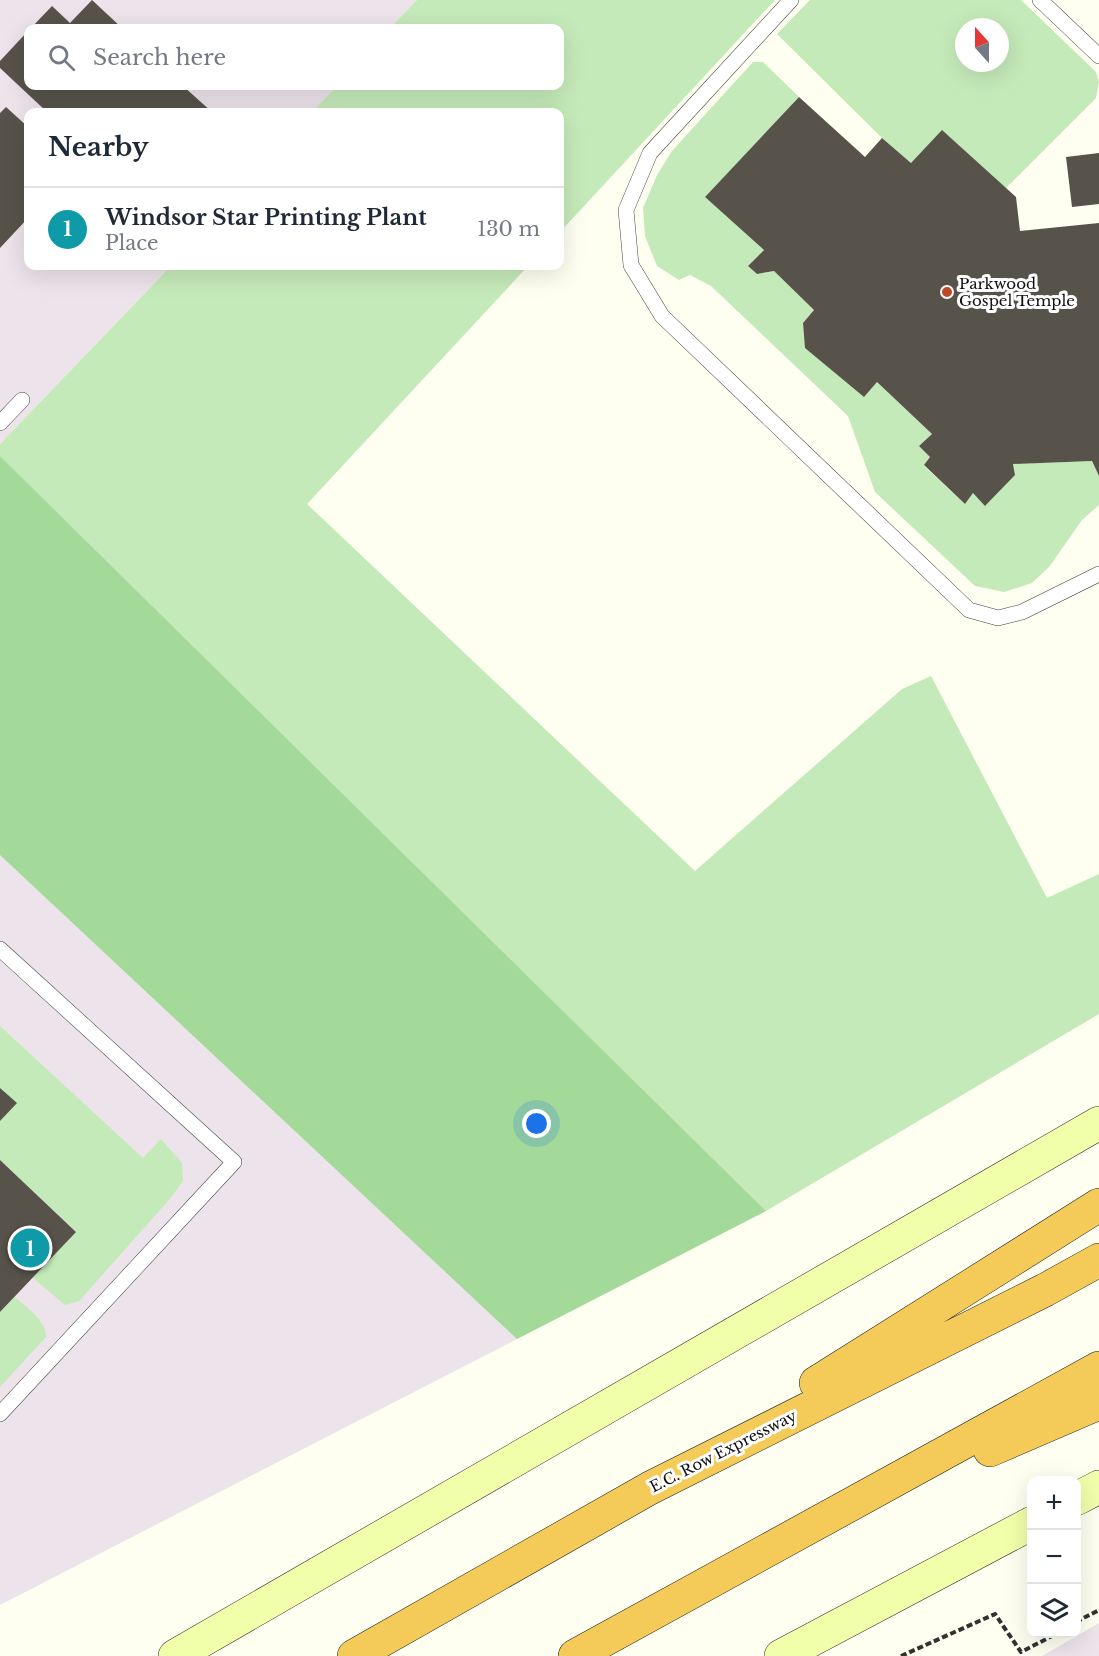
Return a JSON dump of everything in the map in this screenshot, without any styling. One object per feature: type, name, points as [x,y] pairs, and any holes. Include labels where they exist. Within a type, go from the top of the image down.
[{"type":"highway","points":[[650,1488],[1099,1205]]},
{"type":"highway","name":"E.C. Row Expressway","points":[[354,1656],[650,1488],[1045,1290],[1099,1260]]},
{"type":"highway","points":[[575,1656],[813,1528],[1099,1368]]},
{"type":"highway","points":[[813,1528],[1099,1403]]},
{"type":"main road","points":[[175,1656],[1099,1123]]},
{"type":"main road","points":[[1081,1497],[1099,1487]]},
{"type":"main road","points":[[781,1656],[1027,1526]]},
{"type":"lane","points":[[791,0],[650,153],[626,210],[631,265],[662,316],[969,610],[998,618],[1022,612],[1099,574]]},
{"type":"lane","points":[[1040,0],[1099,56]]},
{"type":"lane","points":[[0,423],[22,400]]},
{"type":"lane","points":[[0,949],[234,1162],[0,1414]]},
{"type":"path","points":[[1081,1620],[1099,1610]]},
{"type":"path","points":[[901,1656],[995,1614],[1021,1652],[1048,1638]]},
{"type":"shaded area","points":[[0,0],[417,0],[394,24],[24,24],[24,90],[333,90],[316,108],[24,108],[24,270],[167,270],[0,444]]},
{"type":"shaded area","points":[[0,456],[766,1211],[0,1605]]},
{"type":"shaded area","points":[[1099,1623],[1099,1656],[1042,1656],[1073,1638],[1081,1638],[1081,1633]]},
{"type":"green space","points":[[417,0],[775,0],[564,228],[564,108],[316,108],[333,90],[564,90],[564,24],[394,24]]},
{"type":"green space","points":[[810,0],[1021,0],[1096,72],[1099,82],[1096,98],[1006,188],[911,163],[882,138],[777,34]]},
{"type":"green space","points":[[753,62],[763,62],[799,97],[705,197],[764,250],[748,266],[757,274],[774,271],[814,310],[803,323],[806,348],[864,396],[877,382],[932,434],[919,446],[930,457],[924,466],[965,504],[973,493],[986,505],[1015,475],[1013,464],[1092,461],[1099,476],[1099,505],[1082,520],[1049,567],[1032,583],[1004,592],[975,586],[875,492],[848,416],[711,286],[690,275],[679,280],[657,266],[645,236],[643,208],[657,175],[672,151]]},
{"type":"green space","points":[[167,270],[524,270],[307,504],[695,871],[902,689],[931,676],[1047,898],[1099,874],[1099,1014],[766,1211],[0,456],[0,444]]},
{"type":"green space","points":[[0,456],[766,1211],[517,1339],[0,855]]},
{"type":"green space","points":[[0,1026],[143,1158],[161,1139],[182,1163],[183,1181],[169,1200],[79,1301],[65,1305],[33,1278],[76,1231],[0,1160],[0,1121],[16,1103],[0,1088]]},
{"type":"green space","points":[[15,1297],[43,1325],[46,1337],[0,1387],[0,1312]]},
{"type":"building","points":[[92,0],[118,24],[35,24],[52,6],[70,23]]},
{"type":"building","points":[[24,35],[24,90],[187,90],[208,108],[43,108],[0,68],[0,61]]},
{"type":"building","name":"Parkwood Gospel Temple","points":[[799,97],[865,157],[882,138],[911,163],[942,130],[1016,197],[1020,231],[1099,223],[1099,476],[1092,461],[1013,464],[1015,475],[985,506],[973,493],[965,504],[924,465],[930,457],[919,446],[932,434],[877,382],[864,397],[805,348],[803,323],[814,310],[774,271],[757,274],[748,266],[764,250],[705,197]]},
{"type":"building","points":[[6,107],[24,123],[24,222],[0,248],[0,113]]},
{"type":"building","points":[[1099,153],[1099,204],[1072,207],[1066,157]]},
{"type":"building","points":[[0,1088],[17,1103],[0,1121]]},
{"type":"building","points":[[0,1160],[76,1232],[0,1312]]},
{"type":"place","name":"Parkwood Gospel Temple","points":[[947,292]]},
{"type":"place","name":"Windsor Star Printing Plant","points":[[30,1248]]}]
